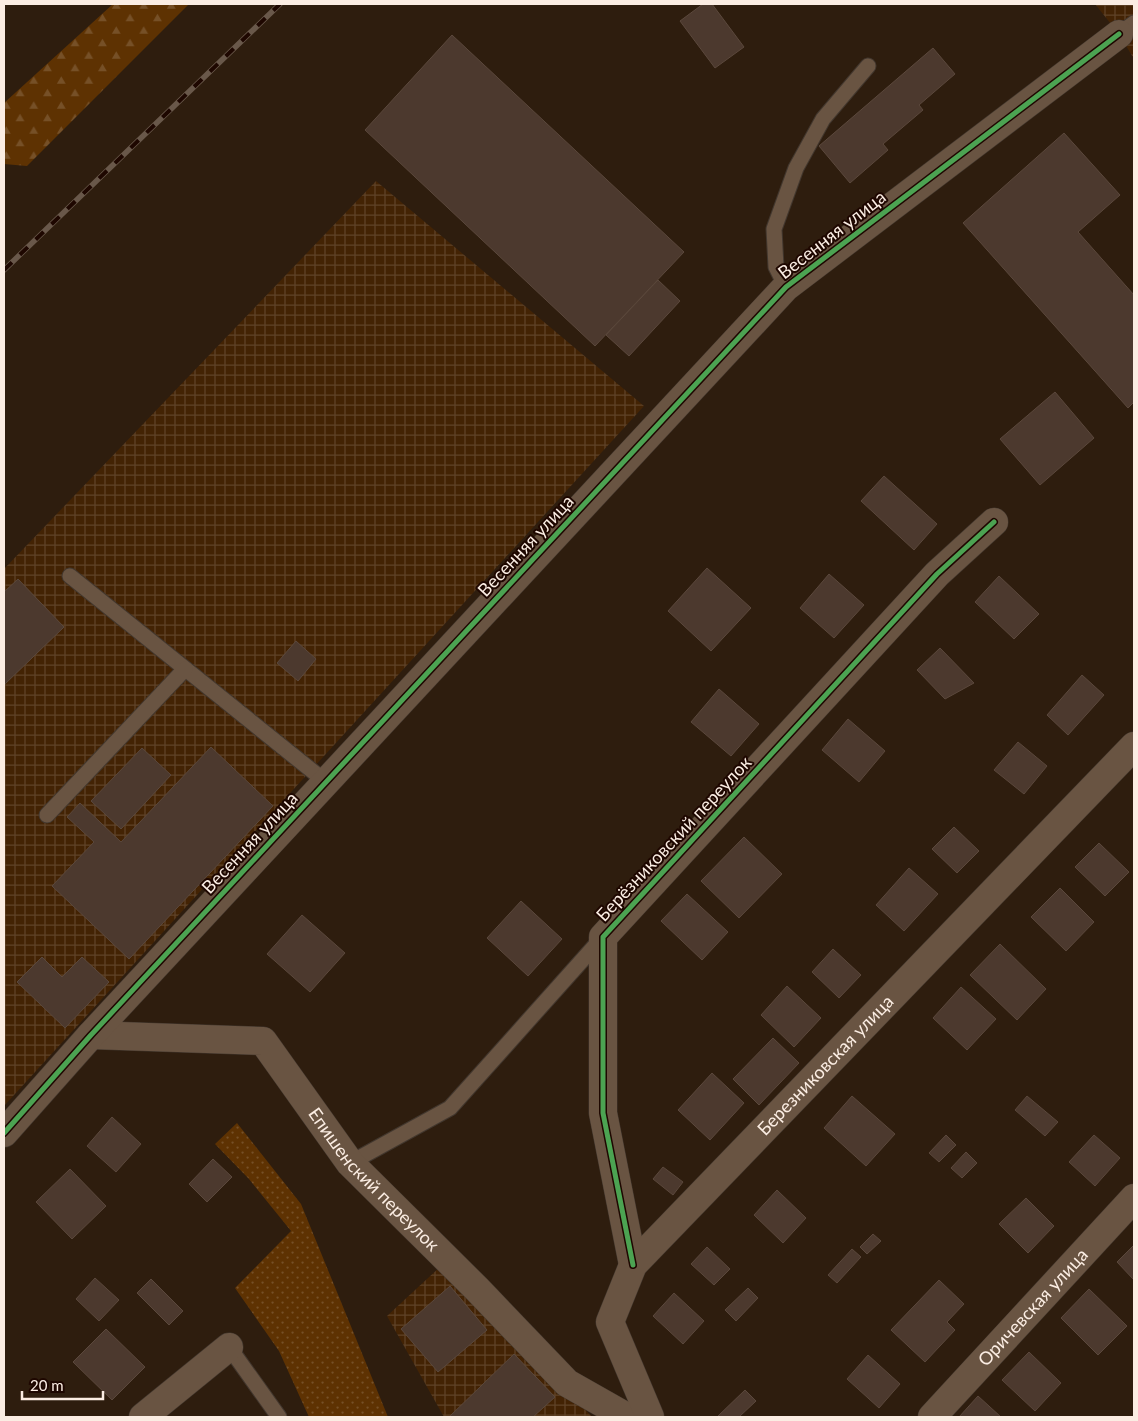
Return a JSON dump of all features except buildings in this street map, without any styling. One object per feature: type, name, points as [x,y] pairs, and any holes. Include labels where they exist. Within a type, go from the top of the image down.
[{"type":"street","name":"Весенняя улица","points":[[4,1133],[91,1035],[786,287],[1127,29]]},
{"type":"street","name":"Берёзниковский переулок","points":[[633,1265],[604,1113],[603,937],[937,574],[994,522]]},
{"type":"street","name":"Березниковская улица","points":[[650,1417],[610,1322],[633,1265],[1134,746]]},
{"type":"street","name":"Епишенский переулок","points":[[91,1035],[263,1041],[350,1163],[477,1289],[567,1382],[627,1417]]},
{"type":"street","name":"Оричевская улица","points":[[932,1417],[1134,1198]]},
{"type":"street","points":[[143,1417],[229,1347]]},
{"type":"lane","points":[[786,287],[776,267],[774,229],[792,177],[823,119],[868,66]]},
{"type":"lane","points":[[70,576],[326,782]]},
{"type":"lane","points":[[47,814],[185,669]]},
{"type":"lane","points":[[350,1163],[450,1108],[603,937]]},
{"type":"lane","points":[[229,1347],[279,1417]]},
{"type":"shaded area","points":[[1095,4],[1134,4],[1134,59],[1119,34]]},
{"type":"shaded area","points":[[376,181],[644,406],[4,1106],[4,569]]},
{"type":"shaded area","points":[[441,1266],[592,1417],[444,1417],[387,1316]]},
{"type":"green space","points":[[113,4],[189,4],[27,166],[4,164],[4,103]]},
{"type":"green space","points":[[237,1123],[301,1204],[388,1417],[309,1417],[279,1351],[235,1288],[291,1231],[249,1179],[215,1144]]},
{"type":"railway","points":[[4,270],[280,4]]},
{"type":"cycle path","points":[[4,1133],[91,1035],[786,287],[1119,34]]},
{"type":"cycle path","points":[[633,1265],[603,1113],[603,937],[937,574],[994,522]]}]
